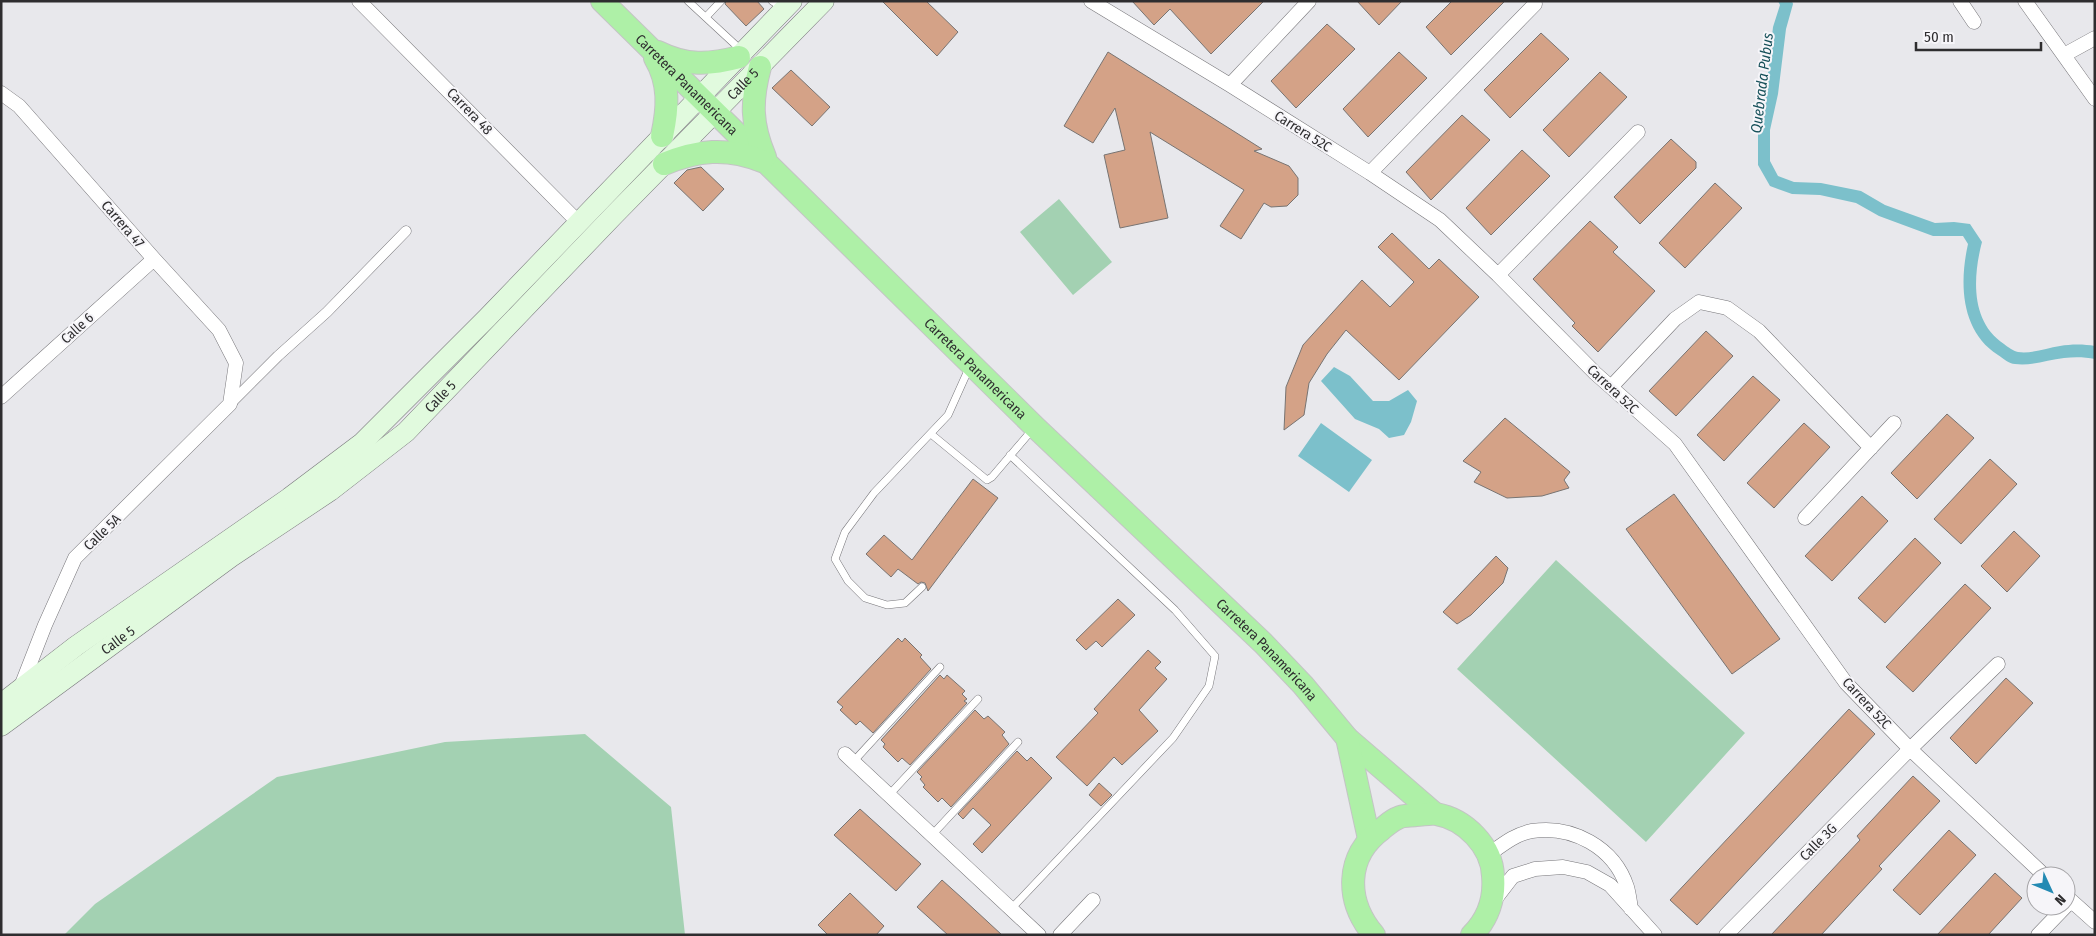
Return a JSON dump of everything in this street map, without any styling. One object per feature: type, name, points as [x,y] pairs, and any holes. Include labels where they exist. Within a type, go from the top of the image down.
[{"type":"highway","name":"Carretera Panamericana","points":[[602,1],[1035,427],[1264,643],[1303,685],[1347,738],[1434,813]]},
{"type":"highway","points":[[648,46],[669,57],[692,63],[716,63],[741,54]]},
{"type":"highway","points":[[648,46],[660,67],[667,90],[668,113],[662,136]]},
{"type":"highway","points":[[760,67],[754,91],[753,116],[758,140],[767,163]]},
{"type":"highway","points":[[664,164],[683,156],[705,151],[726,151],[747,155],[767,163]]},
{"type":"highway","name":"Carretera Panamericana","points":[[1347,738],[1369,839]]},
{"type":"highway","points":[[1374,935],[1361,918],[1354,898],[1353,877],[1358,857],[1369,839],[1398,817],[1434,813],[1457,821],[1476,835],[1488,855],[1493,871],[1494,888],[1487,918],[1472,935]]},
{"type":"main road","name":"Calle 5","points":[[1,704],[76,646],[288,498],[362,443],[662,136],[760,67],[824,1]]},
{"type":"main road","name":"Calle 5","points":[[1,726],[231,557],[330,491],[406,432],[664,164],[708,105],[741,54],[783,4]]},
{"type":"street","name":"Carrera 48","points":[[359,1],[579,223]]},
{"type":"street","name":"Carrera 52C","points":[[1091,1],[1230,85],[1370,173],[1440,220],[1610,387],[1675,444],[1846,683],[1910,749],[2034,866]]},
{"type":"street","points":[[1230,85],[1310,1]]},
{"type":"street","points":[[1960,1],[1974,22]]},
{"type":"street","points":[[2025,1],[2095,98]]},
{"type":"street","points":[[1370,173],[1535,4]]},
{"type":"street","points":[[2064,54],[2095,38]]},
{"type":"street","name":"Carrera 47","points":[[1,93],[20,106],[219,330],[236,363],[230,404]]},
{"type":"street","points":[[1498,275],[1638,132]]},
{"type":"street","name":"Calle 5A","points":[[20,689],[45,625],[75,558],[153,483],[278,356],[327,312],[406,230]]},
{"type":"street","name":"Calle 6","points":[[1,397],[154,259]]},
{"type":"street","points":[[1610,387],[1675,319],[1699,302],[1727,308],[1759,331],[1871,448]]},
{"type":"street","points":[[1805,518],[1894,423]]},
{"type":"street","name":"Calle 3G","points":[[1726,935],[1910,749],[1998,664]]},
{"type":"street","points":[[849,758],[1039,935]]},
{"type":"street","points":[[1488,855],[1508,840],[1531,832],[1555,830],[1578,835],[1600,847],[1616,864],[1627,886],[1631,910]]},
{"type":"street","points":[[1487,918],[1514,876],[1535,869],[1563,867],[1587,872],[1610,885],[1656,935]]},
{"type":"street","points":[[1060,935],[1093,900]]},
{"type":"street","points":[[2076,908],[2095,922]]},
{"type":"street","points":[[2038,935],[2055,916]]},
{"type":"lane","points":[[688,1],[741,54]]},
{"type":"lane","points":[[706,17],[721,1]]},
{"type":"lane","points":[[922,587],[905,604],[887,605],[866,598],[848,581],[835,559],[845,532],[874,493],[948,415],[971,364]]},
{"type":"lane","points":[[931,434],[987,480],[992,477],[1035,427]]},
{"type":"lane","points":[[1010,455],[1175,610],[1215,656],[1209,686],[1173,738],[1011,909]]},
{"type":"lane","points":[[849,758],[940,667]]},
{"type":"lane","points":[[889,795],[978,699]]},
{"type":"lane","points":[[932,835],[1018,742]]},
{"type":"green space","points":[[1059,199],[1112,262],[1073,295],[1020,232]]},
{"type":"green space","points":[[1556,560],[1745,733],[1646,842],[1457,669]]},
{"type":"green space","points":[[585,734],[671,807],[685,935],[64,935],[95,904],[277,777],[445,742]]},
{"type":"water","points":[[1778,1],[1792,1],[1793,4],[1786,29],[1778,94],[1770,130],[1770,161],[1778,176],[1794,182],[1821,183],[1861,191],[1885,205],[1935,223],[1954,222],[1970,224],[1982,242],[1977,269],[1977,298],[1985,324],[1993,335],[2009,348],[2018,352],[2034,352],[2069,345],[2095,346],[2095,359],[2068,358],[2027,364],[2013,364],[1986,345],[1976,333],[1966,306],[1964,275],[1968,244],[1963,236],[1933,236],[1879,216],[1856,203],[1820,195],[1792,194],[1770,186],[1758,165],[1758,129],[1766,92],[1773,27],[1780,5]]},
{"type":"water","points":[[1334,367],[1350,376],[1373,401],[1389,401],[1408,390],[1417,401],[1411,422],[1404,435],[1389,438],[1379,429],[1355,419],[1321,381]]},
{"type":"water","points":[[1321,423],[1372,460],[1349,492],[1298,456]]},
{"type":"building","points":[[726,1],[757,1],[764,9],[746,26],[725,4]]},
{"type":"building","points":[[882,1],[926,1],[958,32],[937,56]]},
{"type":"building","points":[[1132,1],[1264,1],[1211,54],[1170,9],[1154,25]]},
{"type":"building","points":[[1357,1],[1402,1],[1379,25]]},
{"type":"building","points":[[1452,1],[1505,1],[1451,55],[1426,27]]},
{"type":"building","points":[[1327,24],[1355,49],[1296,108],[1271,81]]},
{"type":"building","points":[[1541,33],[1569,59],[1510,118],[1484,90]]},
{"type":"building","points":[[1108,52],[1262,149],[1254,151],[1289,166],[1298,178],[1298,195],[1287,206],[1271,207],[1264,203],[1241,239],[1220,226],[1244,190],[1150,132],[1168,218],[1120,228],[1104,155],[1125,150],[1115,108],[1093,143],[1064,126]]},
{"type":"building","points":[[1399,52],[1427,78],[1368,137],[1343,109]]},
{"type":"building","points":[[791,70],[830,107],[812,126],[772,88]]},
{"type":"building","points":[[1600,72],[1627,97],[1569,157],[1543,130]]},
{"type":"building","points":[[1462,115],[1490,140],[1431,200],[1406,172]]},
{"type":"building","points":[[1671,139],[1696,162],[1696,168],[1640,224],[1614,197]]},
{"type":"building","points":[[1522,150],[1550,176],[1491,235],[1466,208]]},
{"type":"building","points":[[701,167],[724,189],[703,211],[674,183],[687,170]]},
{"type":"building","points":[[1715,183],[1742,208],[1685,268],[1659,243]]},
{"type":"building","points":[[1590,221],[1618,247],[1613,252],[1655,291],[1598,352],[1572,326],[1575,323],[1533,279]]},
{"type":"building","points":[[1392,233],[1429,269],[1439,259],[1479,297],[1399,380],[1346,330],[1327,354],[1309,383],[1304,415],[1284,430],[1286,387],[1303,345],[1362,280],[1390,307],[1414,282],[1378,247]]},
{"type":"building","points":[[1706,331],[1733,356],[1676,416],[1649,391]]},
{"type":"building","points":[[1753,376],[1780,400],[1724,461],[1697,435]]},
{"type":"building","points":[[1947,414],[1974,438],[1917,499],[1891,473]]},
{"type":"building","points":[[1505,418],[1570,472],[1564,480],[1569,488],[1542,496],[1507,498],[1474,482],[1481,472],[1463,461]]},
{"type":"building","points":[[1804,423],[1830,447],[1774,508],[1747,483]]},
{"type":"building","points":[[1990,459],[2017,484],[1961,544],[1934,519]]},
{"type":"building","points":[[973,479],[998,498],[928,591],[925,583],[921,582],[918,584],[898,569],[891,577],[866,554],[884,535],[912,560]]},
{"type":"building","points":[[1674,494],[1780,639],[1732,674],[1626,529]]},
{"type":"building","points":[[1862,496],[1888,521],[1832,581],[1805,556]]},
{"type":"building","points":[[2014,531],[2040,556],[2007,592],[1981,566]]},
{"type":"building","points":[[1915,538],[1941,563],[1885,623],[1858,598]]},
{"type":"building","points":[[1496,556],[1508,568],[1503,583],[1471,615],[1457,624],[1443,612]]},
{"type":"building","points":[[1965,584],[1991,608],[1913,692],[1886,667]]},
{"type":"building","points":[[1118,599],[1135,615],[1102,647],[1096,641],[1086,650],[1076,640]]},
{"type":"building","points":[[898,638],[902,642],[905,638],[922,655],[920,657],[931,669],[873,733],[860,721],[856,725],[840,710],[843,707],[837,702]]},
{"type":"building","points":[[1148,650],[1161,662],[1155,668],[1167,679],[1139,710],[1158,731],[1122,765],[1114,757],[1087,786],[1056,757],[1098,713],[1094,709]]},
{"type":"building","points":[[940,675],[944,679],[947,675],[965,691],[962,694],[967,699],[964,701],[967,703],[910,765],[902,758],[898,762],[883,747],[885,744],[881,740]]},
{"type":"building","points":[[2006,678],[2033,703],[1976,764],[1950,738]]},
{"type":"building","points":[[1849,709],[1875,734],[1697,925],[1670,900]]},
{"type":"building","points":[[975,710],[984,719],[988,716],[1005,732],[1002,735],[1009,744],[951,807],[942,798],[938,802],[923,787],[925,785],[920,779],[922,777],[917,772]]},
{"type":"building","points":[[1017,751],[1027,761],[1031,757],[1052,778],[982,853],[973,844],[991,825],[973,808],[963,819],[958,814]]},
{"type":"building","points":[[1913,776],[1940,801],[1879,866],[1882,869],[1821,935],[1771,935],[1860,840],[1857,836]]},
{"type":"building","points":[[1099,783],[1112,795],[1101,806],[1089,795]]},
{"type":"building","points":[[860,809],[921,864],[896,891],[834,835]]},
{"type":"building","points":[[1949,830],[1976,855],[1920,915],[1893,890]]},
{"type":"building","points":[[1995,873],[2022,898],[1988,935],[1937,935]]},
{"type":"building","points":[[942,880],[1002,935],[948,935],[917,907]]},
{"type":"building","points":[[850,893],[884,926],[876,935],[828,935],[818,925]]},
{"type":"water label","name":"Quebrada Pubus","points":[[1762,83]]}]
